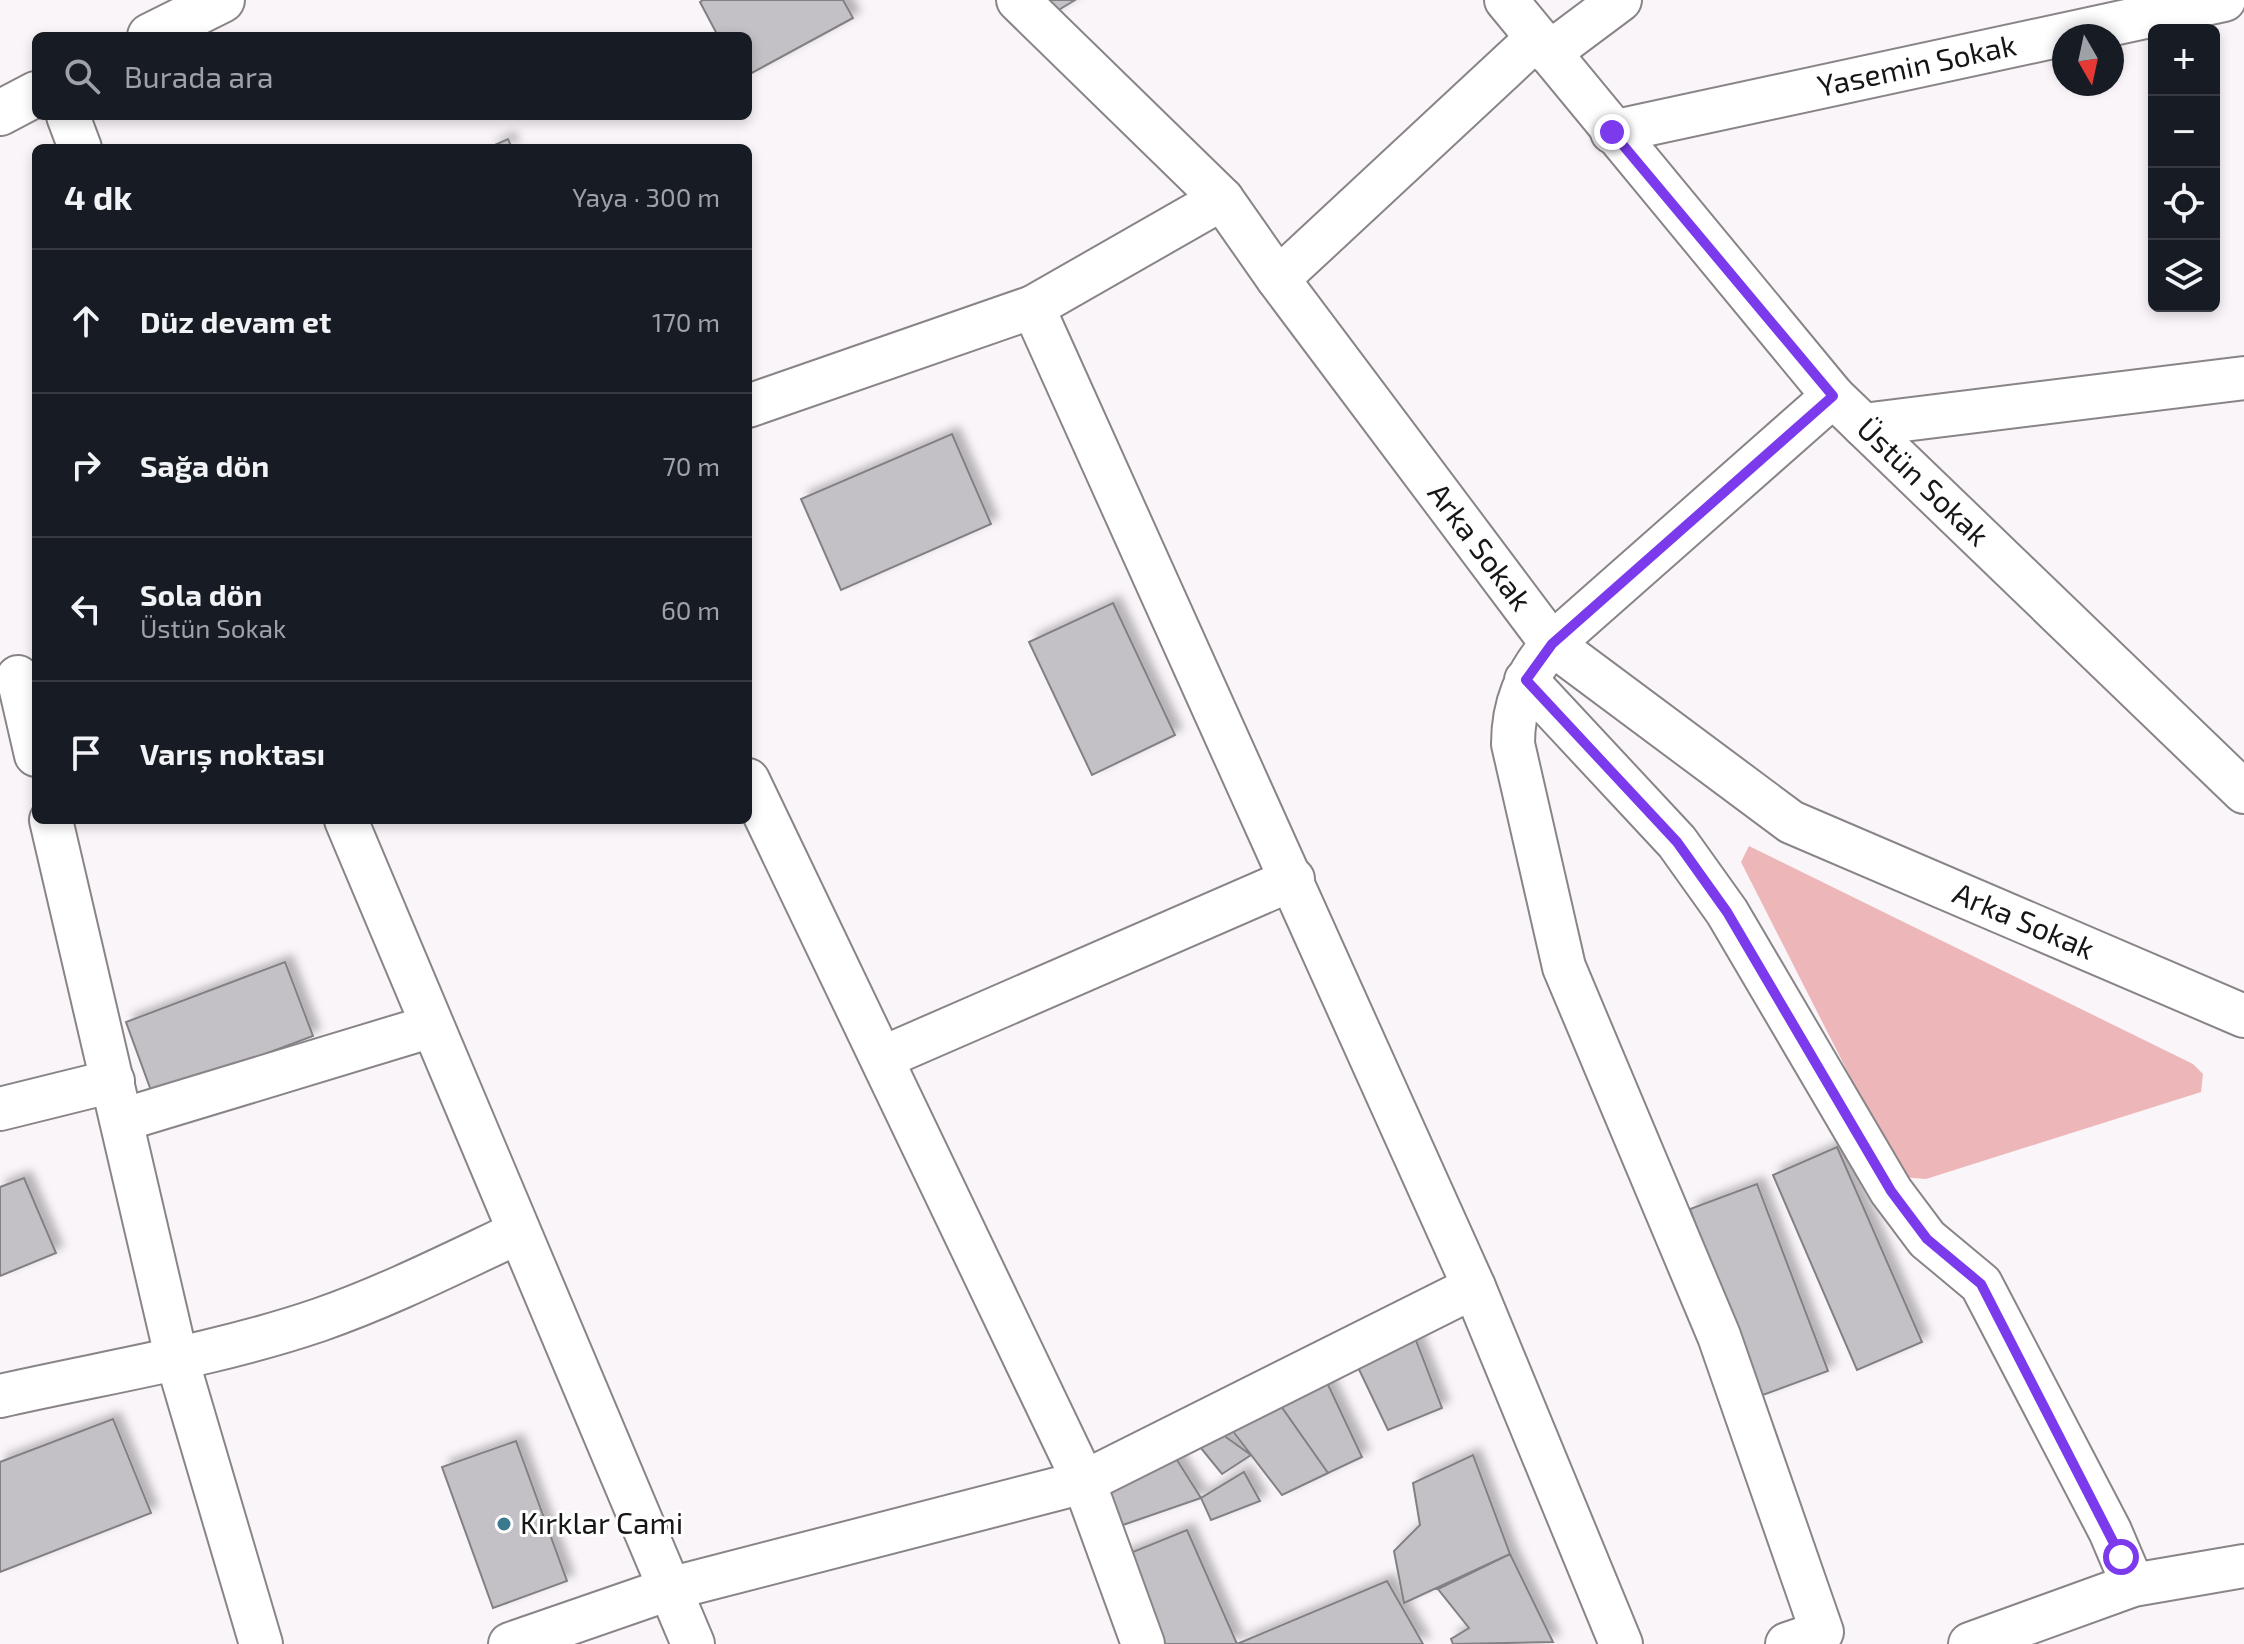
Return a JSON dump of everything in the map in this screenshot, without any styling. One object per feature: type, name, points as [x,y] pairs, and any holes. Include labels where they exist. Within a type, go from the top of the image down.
[{"type":"main road","points":[[158,32],[222,0]]},
{"type":"main road","points":[[0,113],[32,96]]},
{"type":"street","name":"Arka Sokak","points":[[1018,0],[1222,199],[1278,279],[1552,644],[1791,822],[2244,1016]]},
{"type":"street","name":"Üstün Sokak","points":[[1506,0],[1833,396],[2244,792]]},
{"type":"street","points":[[1278,279],[1543,46],[1620,0]]},
{"type":"street","name":"Yasemin Sokak","points":[[1612,132],[2224,0]]},
{"type":"street","points":[[70,120],[78,144]]},
{"type":"street","points":[[752,405],[1033,307],[1222,199]]},
{"type":"street","points":[[1033,307],[1474,1287],[1621,1644]]},
{"type":"street","points":[[1863,425],[2244,378]]},
{"type":"street","points":[[1787,1644],[1822,1632],[1719,1336],[1564,967],[1513,744],[1513,721],[1526,680],[1552,644],[1833,396]]},
{"type":"street","points":[[18,677],[32,738]]},
{"type":"street","points":[[1526,680],[1677,842],[1727,912],[1891,1191],[1927,1239],[1981,1284],[2104,1518],[2133,1585]]},
{"type":"street","points":[[752,788],[1084,1482],[1143,1644]]},
{"type":"street","points":[[52,824],[176,1356],[261,1644]]},
{"type":"street","points":[[348,824],[693,1644]]},
{"type":"street","points":[[882,1058],[1293,879]]},
{"type":"street","points":[[0,1109],[118,1101],[432,1026]]},
{"type":"street","points":[[0,1396],[241,1343],[318,1320],[391,1292],[519,1232]]},
{"type":"street","points":[[510,1644],[669,1589],[1084,1482],[1474,1287]]},
{"type":"street","points":[[1970,1644],[2133,1585],[2244,1566]]},
{"type":"shaded area","points":[[1749,846],[2193,1064],[2203,1074],[2201,1092],[1926,1179],[1901,1177],[1741,862]]},
{"type":"building","points":[[843,0],[853,18],[752,73],[752,32],[716,32],[700,2]]},
{"type":"building","points":[[1036,0],[1075,0],[1047,17]]},
{"type":"building","points":[[952,434],[991,524],[841,590],[801,499]]},
{"type":"building","points":[[1113,603],[1175,735],[1092,775],[1029,642]]},
{"type":"building","points":[[285,962],[313,1036],[153,1096],[126,1022]]},
{"type":"building","points":[[1837,1147],[1922,1342],[1857,1370],[1773,1175]]},
{"type":"building","points":[[24,1178],[56,1253],[0,1276],[0,1187]]},
{"type":"building","points":[[1757,1184],[1828,1371],[1760,1396],[1690,1209]]},
{"type":"building","points":[[1412,1330],[1442,1408],[1388,1430],[1353,1357]]},
{"type":"building","points":[[1323,1374],[1362,1457],[1328,1473],[1269,1389]]},
{"type":"building","points":[[1269,1389],[1328,1473],[1282,1495],[1225,1421]]},
{"type":"building","points":[[113,1419],[151,1513],[0,1572],[0,1462]]},
{"type":"building","points":[[1216,1430],[1251,1455],[1222,1474],[1196,1442]]},
{"type":"building","name":"Kırklar Cami","points":[[516,1441],[567,1581],[493,1608],[442,1467]]},
{"type":"building","points":[[1165,1441],[1201,1498],[1117,1527],[1084,1482]]},
{"type":"building","points":[[1473,1455],[1510,1554],[1404,1603],[1394,1551],[1420,1525],[1413,1483]]},
{"type":"building","points":[[1244,1472],[1260,1501],[1211,1520],[1201,1498]]},
{"type":"building","points":[[1187,1530],[1237,1644],[1143,1644],[1113,1560]]},
{"type":"building","points":[[1510,1554],[1553,1642],[1453,1644],[1451,1639],[1469,1628],[1438,1589]]},
{"type":"building","points":[[1387,1581],[1423,1644],[1237,1644]]},
{"type":"place","name":"Kırklar Cami","points":[[504,1524]]},
{"type":"route","points":[[1612,132],[1833,396],[1552,644],[1526,680],[1677,842],[1727,912],[1891,1191],[1927,1239],[1981,1284],[2121,1557]]}]
